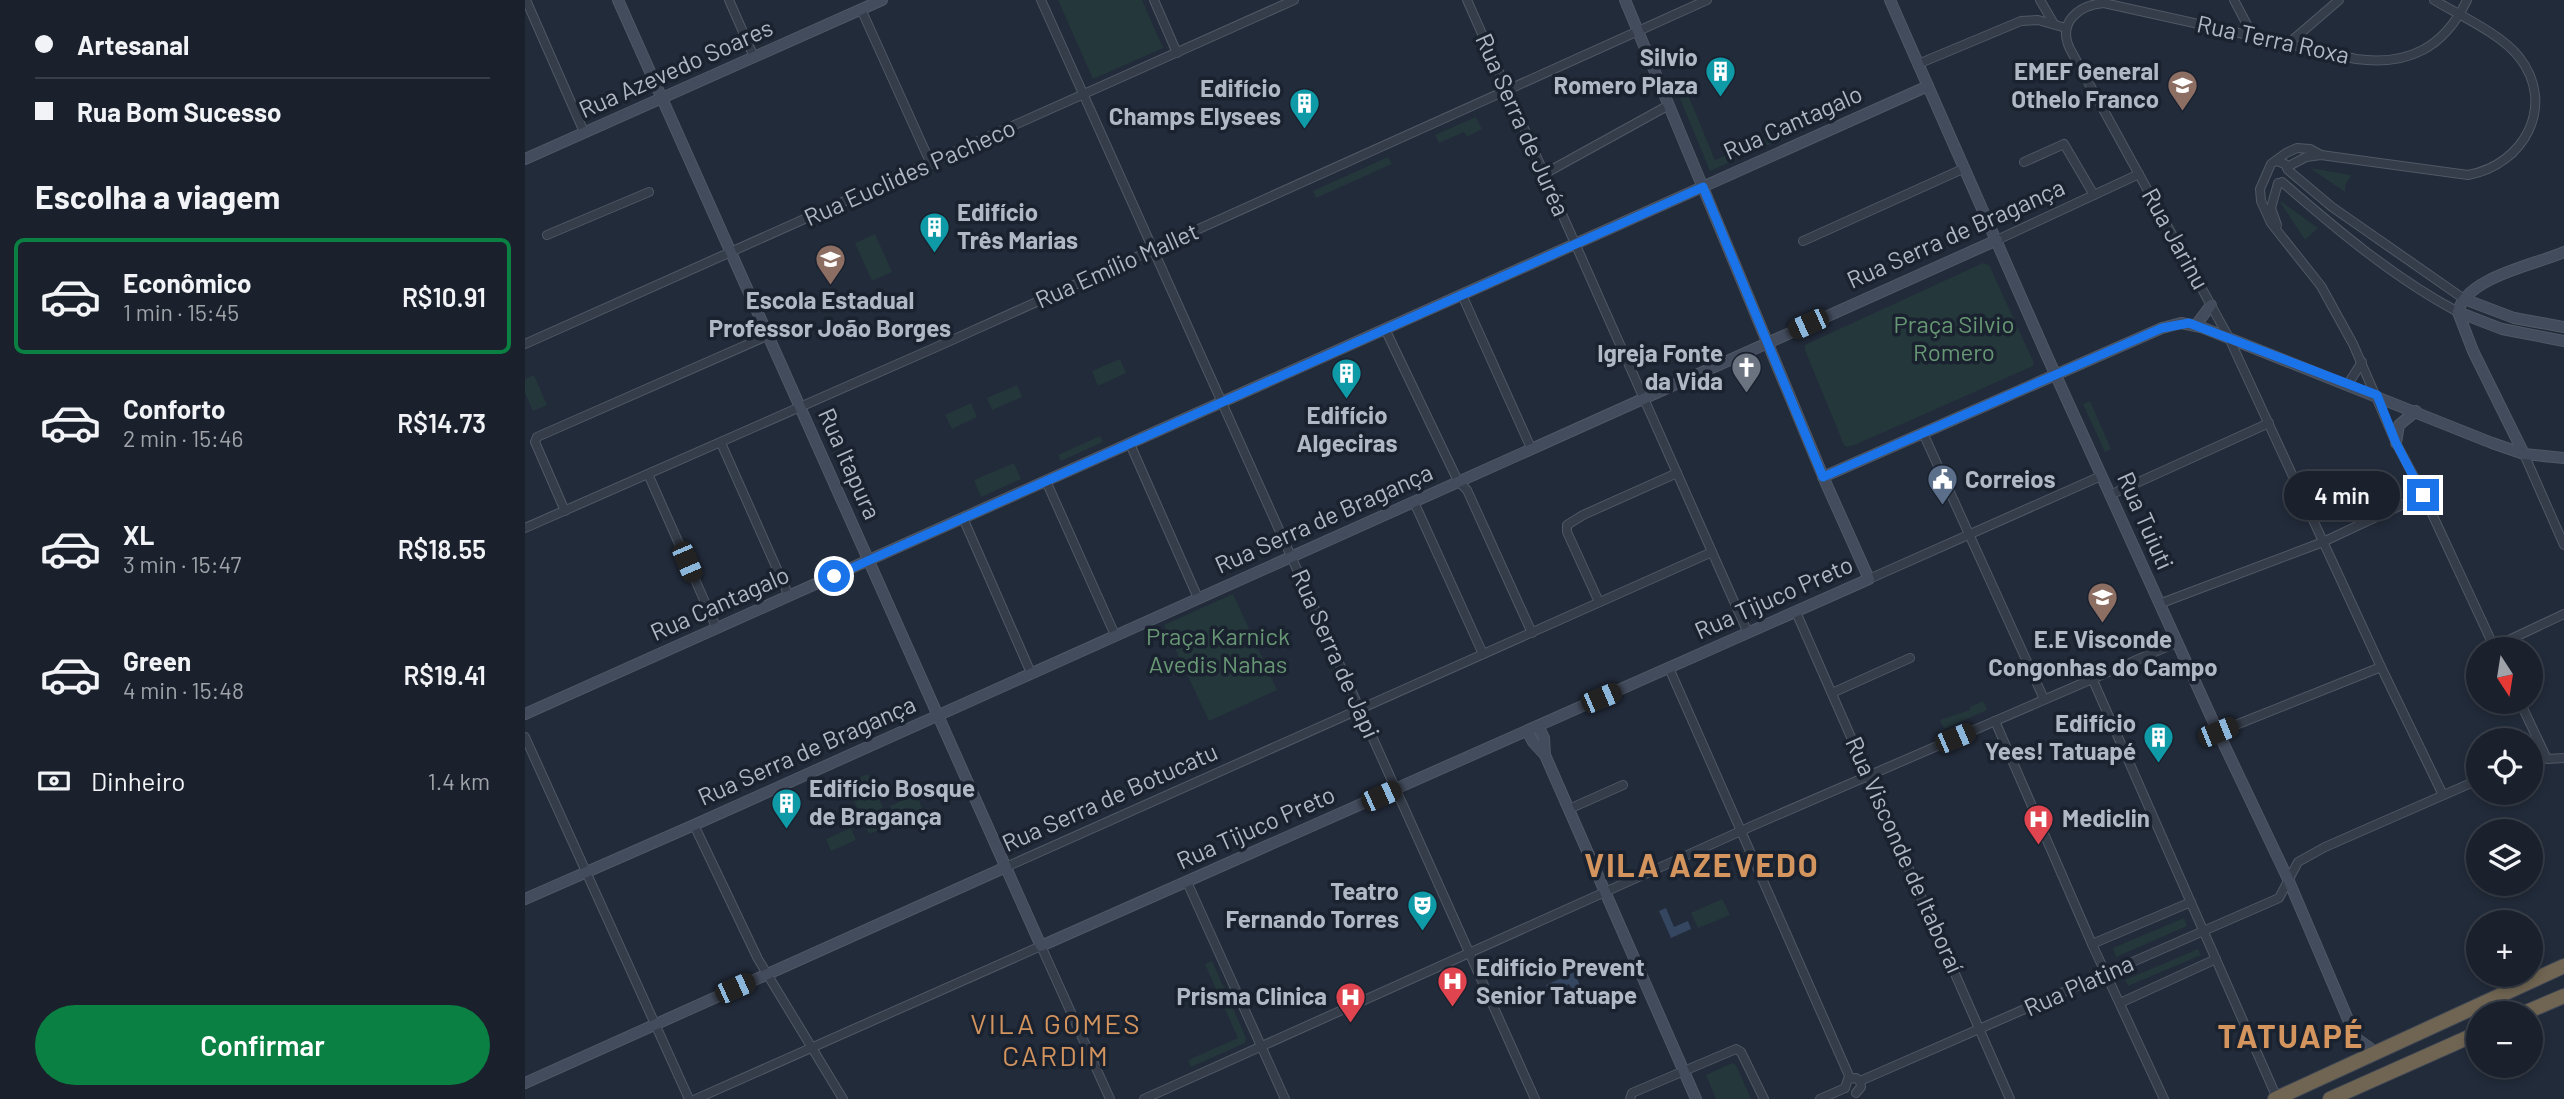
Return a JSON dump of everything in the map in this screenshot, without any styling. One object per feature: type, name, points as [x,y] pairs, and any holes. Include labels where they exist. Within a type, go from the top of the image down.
[{"type":"highway","points":[[2276,1098],[2564,966]]},
{"type":"highway","points":[[2543,1005],[2564,996]]},
{"type":"highway","points":[[2330,1099],[2466,1038]]},
{"type":"street","points":[[526,0],[584,132]]},
{"type":"street","name":"Rua Itapura","points":[[618,0],[1110,1099]]},
{"type":"street","points":[[729,0],[754,57]]},
{"type":"street","name":"Rua Azevedo Soares","points":[[525,159],[882,0]]},
{"type":"street","name":"Rua Serra de Japi","points":[[1041,0],[1535,1099]]},
{"type":"street","points":[[1154,0],[1177,52]]},
{"type":"street","name":"Rua Euclides Pacheco","points":[[525,344],[1294,0]]},
{"type":"street","name":"Rua Serra de Juréa","points":[[1467,0],[1748,633]]},
{"type":"street","points":[[1625,0],[1823,477],[1869,579]]},
{"type":"street","name":"Rua Emílio Mallet","points":[[525,528],[721,443],[1707,0]]},
{"type":"street","name":"Rua Tuiuti","points":[[1890,0],[2159,604],[2288,879],[2356,1038],[2374,1051]]},
{"type":"street","points":[[2041,0],[2054,24]]},
{"type":"street","points":[[2234,0],[2253,36]]},
{"type":"street","points":[[2288,44],[2339,0]]},
{"type":"street","points":[[2281,234],[2271,208],[2280,183],[2287,178],[2288,169],[2306,157],[2321,155],[2458,175],[2491,169],[2516,152],[2524,140],[2533,116],[2535,97],[2530,76],[2520,58],[2513,50],[2434,0]]},
{"type":"street","name":"Rua Terra Roxa","points":[[2066,27],[2071,17],[2083,7],[2103,2],[2356,59],[2389,60],[2418,53],[2429,47],[2447,32],[2460,16],[2467,0]]},
{"type":"street","points":[[861,9],[931,164]]},
{"type":"street","points":[[1918,64],[2014,23],[2032,20],[2066,27]]},
{"type":"street","name":"Rua Jarinu","points":[[2066,27],[2066,40],[2070,49],[2229,338],[2443,795]]},
{"type":"street","name":"Rua Cantagalo","points":[[525,714],[1928,86]]},
{"type":"street","points":[[1544,174],[1669,105]]},
{"type":"street","points":[[2024,162],[2064,144],[2094,195]]},
{"type":"street","points":[[2321,155],[2314,150],[2297,148],[2271,164],[2260,189],[2265,214],[2321,286],[2362,362],[2396,443],[2490,637]]},
{"type":"street","points":[[2277,160],[2332,206],[2464,299],[2514,318],[2564,327]]},
{"type":"street","points":[[1803,241],[1965,168]]},
{"type":"street","points":[[2267,170],[2270,179],[2280,183],[2419,290],[2473,319],[2525,335],[2564,341]]},
{"type":"street","name":"Rua Serra de Bragança","points":[[525,899],[2139,174]]},
{"type":"street","points":[[547,234],[649,192]]},
{"type":"street","points":[[2367,251],[2377,238]]},
{"type":"street","points":[[2564,252],[2498,276],[2480,286],[2464,299],[2458,312],[2466,336],[2524,454],[2564,545]]},
{"type":"street","points":[[2466,336],[2477,305],[2480,286]]},
{"type":"street","points":[[1462,295],[1531,449]]},
{"type":"street","points":[[2196,325],[2211,305]]},
{"type":"street","points":[[1823,477],[2172,325],[2182,323],[2196,325],[2524,454],[2564,458]]},
{"type":"street","points":[[1385,329],[1458,481],[1467,490],[1532,633]]},
{"type":"street","points":[[565,511],[535,442],[537,437],[769,335]]},
{"type":"street","points":[[2348,384],[2362,362]]},
{"type":"street","points":[[2396,443],[2399,425],[2416,411]]},
{"type":"street","points":[[2110,495],[2269,423]]},
{"type":"street","points":[[1923,433],[2044,699]]},
{"type":"street","points":[[721,443],[789,596]]},
{"type":"street","points":[[1129,444],[1198,598]]},
{"type":"street","points":[[1599,602],[1567,532],[1567,525],[1583,515],[1677,473]]},
{"type":"street","points":[[648,474],[716,629]]},
{"type":"street","name":"Rua Tijuco Preto","points":[[696,1099],[2102,476]]},
{"type":"street","points":[[1046,481],[1115,635]]},
{"type":"street","points":[[2159,604],[2323,542],[2423,495]]},
{"type":"street","points":[[1413,502],[1483,654]]},
{"type":"street","points":[[963,518],[1031,673]]},
{"type":"street","name":"Rua Serra de Botucatu","points":[[525,1083],[1712,552]]},
{"type":"street","name":"Rua Visconde de Itaboraí","points":[[1796,612],[2010,1099]]},
{"type":"street","points":[[2517,637],[2564,614]]},
{"type":"street","points":[[1144,1099],[1741,831],[2178,642]]},
{"type":"street","points":[[1832,694],[1910,658]]},
{"type":"street","points":[[2218,732],[2381,667]]},
{"type":"street","points":[[1669,668],[1850,1078]]},
{"type":"street","points":[[2092,678],[2276,1098]]},
{"type":"street","points":[[1995,721],[2092,944],[2164,1099]]},
{"type":"street","points":[[1538,726],[1544,737],[1545,755],[1696,1099]]},
{"type":"street","points":[[1527,731],[1532,742],[1545,755]]},
{"type":"street","points":[[525,737],[688,1099]]},
{"type":"street","points":[[2543,751],[2547,759],[2564,758]]},
{"type":"street","points":[[1569,809],[1623,785]]},
{"type":"street","name":"Rua Platina","points":[[1860,1081],[2279,898],[2298,862],[2466,785]]},
{"type":"street","points":[[694,825],[766,975],[843,1099]]},
{"type":"street","points":[[1187,881],[1286,1099]]},
{"type":"street","points":[[2092,944],[2190,902]]},
{"type":"street","points":[[2120,1003],[2216,959]]},
{"type":"street","points":[[1630,1099],[1632,1093],[1732,1050],[1739,1050],[1764,1099]]},
{"type":"street","points":[[1850,1078],[1860,1081],[1858,1096],[1845,1088],[1845,1083],[1850,1078]]},
{"type":"street","points":[[1820,1099],[1845,1088]]},
{"type":"green space","points":[[1058,0],[1142,0],[1163,48],[1093,79]]},
{"type":"green space","points":[[1685,88],[1715,160],[1835,107],[1838,114],[1710,171],[1677,91]]},
{"type":"green space","points":[[1476,117],[1482,129],[1467,137],[1464,132],[1439,143],[1435,135]]},
{"type":"green space","points":[[1388,157],[1392,164],[1316,198],[1313,191]]},
{"type":"green space","points":[[2310,168],[2351,175],[2345,192]]},
{"type":"green space","points":[[2282,202],[2318,228],[2305,240]]},
{"type":"green space","points":[[875,234],[892,272],[872,281],[855,243]]},
{"type":"green space","name":"Praça Silvio Romero","points":[[1983,263],[1989,265],[2034,363],[2033,366],[1857,444],[1847,447],[1844,445],[1805,345]]},
{"type":"green space","points":[[1120,359],[1126,373],[1098,386],[1092,371]]},
{"type":"green space","points":[[534,375],[547,405],[533,411],[525,393],[525,379]]},
{"type":"green space","points":[[1017,385],[1022,397],[992,410],[987,398]]},
{"type":"green space","points":[[2090,401],[2111,449],[2105,452],[2083,404]]},
{"type":"green space","points":[[971,403],[977,417],[952,429],[945,415]]},
{"type":"green space","points":[[1100,436],[1103,442],[1061,461],[1058,455]]},
{"type":"green space","points":[[1014,463],[1021,479],[981,497],[974,480]]},
{"type":"green space","name":"Praça Karnick Avedis Nahas","points":[[1233,594],[1277,690],[1209,721],[1164,625]]},
{"type":"green space","points":[[1983,701],[1987,710],[1944,729],[1940,720],[1970,710],[1970,707]]},
{"type":"green space","points":[[868,774],[891,825],[869,834],[846,783]]},
{"type":"green space","points":[[916,794],[923,810],[898,822],[890,806]]},
{"type":"green space","points":[[851,828],[856,840],[831,851],[826,839]]},
{"type":"green space","points":[[1722,899],[1730,915],[1698,928],[1691,913]]},
{"type":"green space","points":[[2184,918],[2187,926],[2116,957],[2113,948]]},
{"type":"green space","points":[[2198,949],[2201,955],[2128,986],[2125,980]]},
{"type":"green space","points":[[1212,961],[1246,1038],[1245,1043],[1191,1067],[1188,1060],[1238,1038],[1205,964]]},
{"type":"green space","points":[[1732,1063],[1736,1065],[1751,1099],[1716,1099],[1706,1075]]},
{"type":"water","points":[[1666,908],[1674,927],[1688,921],[1691,929],[1671,938],[1659,911]]},
{"type":"water","points":[[1575,972],[1584,997],[1577,1000],[1569,984],[1550,993],[1546,985]]},
{"type":"place","name":"Silvio Romero Plaza","points":[[1721,99]]},
{"type":"place","name":"EMEF General Othelo Franco","points":[[2182,113]]},
{"type":"place","name":"Edifício Champs Elysees","points":[[1304,130]]},
{"type":"place","name":"Edifício Três Marias","points":[[934,254]]},
{"type":"place","name":"Escola Estadual Professor João Borges","points":[[830,286]]},
{"type":"place","name":"Igreja Fonte da Vida","points":[[1746,395]]},
{"type":"place","name":"Edifício Algeciras","points":[[1347,401]]},
{"type":"place","name":"Correios","points":[[1942,507]]},
{"type":"place","name":"E.E Visconde Congonhas do Campo","points":[[2103,625]]},
{"type":"place","name":"Edifício Yees! Tatuapé","points":[[2159,765]]},
{"type":"place","name":"Edifício Bosque de Bragança","points":[[786,830]]},
{"type":"place","name":"Mediclin","points":[[2039,846]]},
{"type":"place","name":"Teatro Fernando Torres","points":[[1422,933]]},
{"type":"place","name":"Edifício Prevent Senior Tatuape","points":[[1453,1009]]},
{"type":"place","name":"Prisma Clinica","points":[[1350,1024]]},
{"type":"district","name":"VILA AZEVEDO","points":[[1702,866]]},
{"type":"district","name":"TATUAPÉ","points":[[2291,1037]]},
{"type":"district","name":"VILA GOMES CARDIM","points":[[1056,1040]]},
{"type":"route","points":[[834,576],[1703,187],[1823,477],[2162,328],[2189,323],[2377,395],[2396,443],[2423,495]]}]
